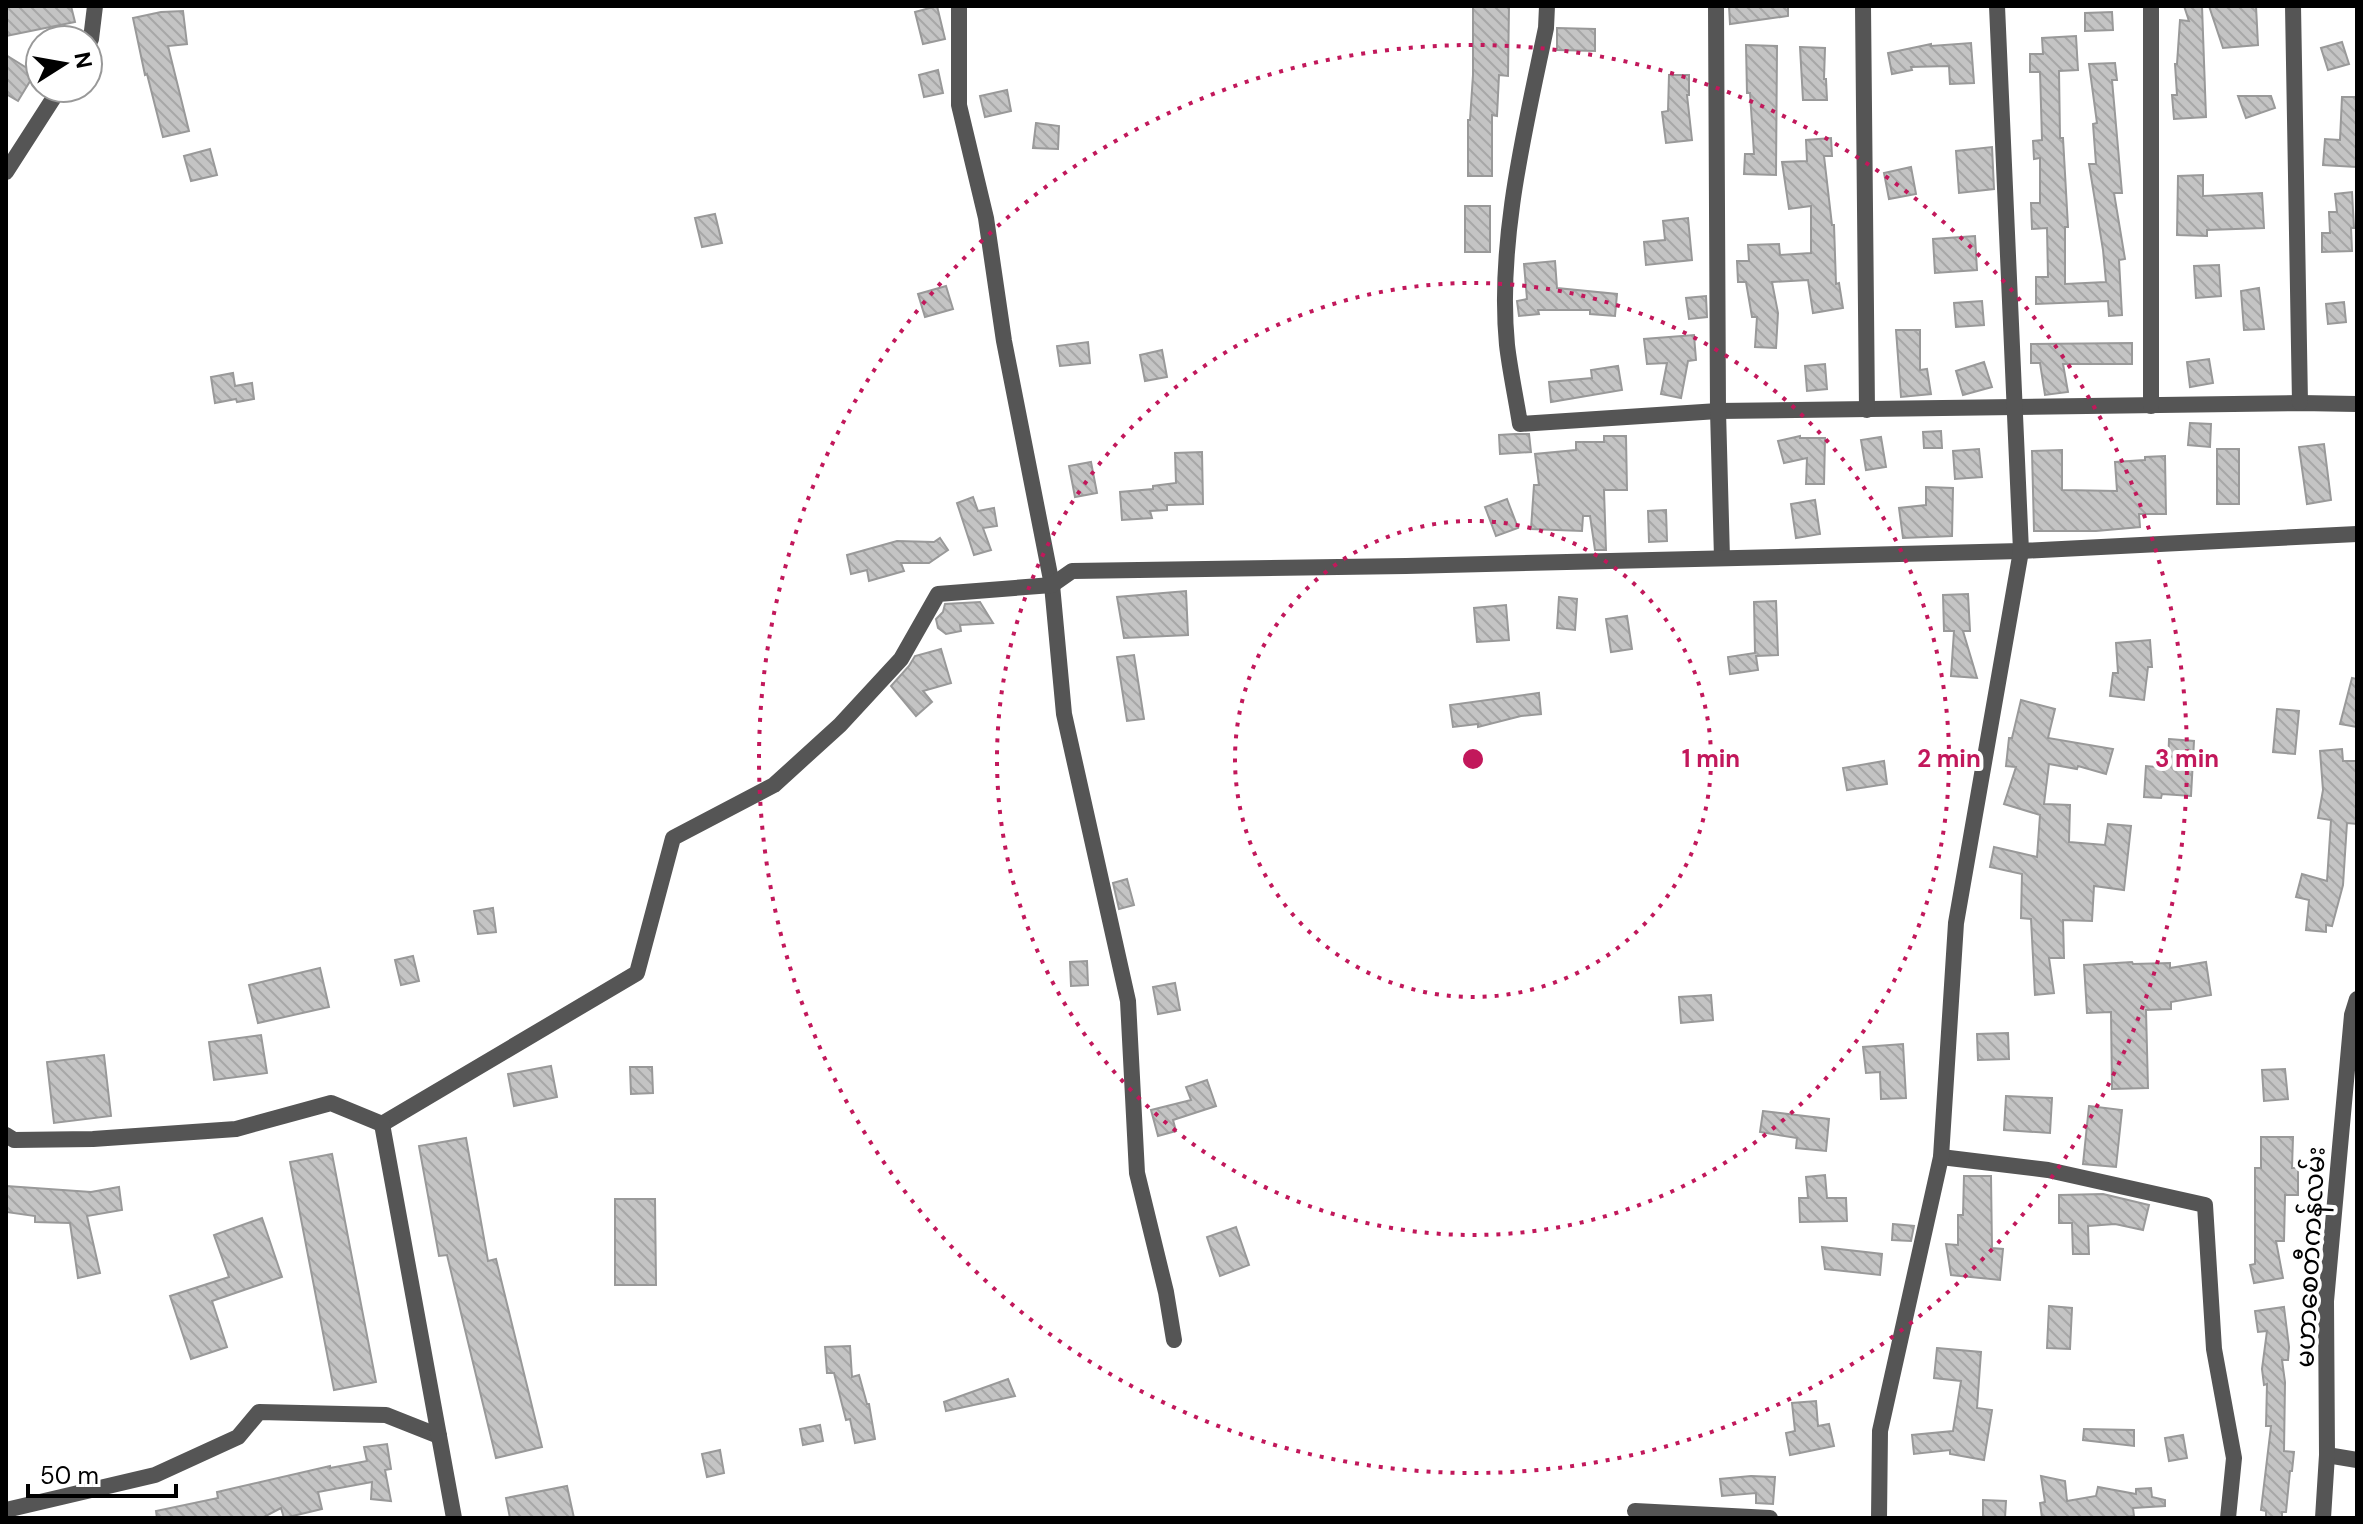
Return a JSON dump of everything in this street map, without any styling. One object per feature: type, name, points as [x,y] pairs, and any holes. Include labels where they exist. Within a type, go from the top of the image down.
[{"type":"street","points":[[959,6],[959,105],[986,218],[1004,341],[1052,585],[1064,714],[1128,1001],[1137,1173],[1166,1292],[1174,1340]]},
{"type":"street","points":[[1547,6],[1546,28],[1517,166],[1506,269],[1507,344],[1520,424],[1718,411],[2357,404]]},
{"type":"street","points":[[1716,6],[1718,411],[1722,558]]},
{"type":"street","points":[[1863,6],[1867,410]]},
{"type":"street","points":[[1879,1518],[1880,1431],[1941,1157],[1956,923],[2021,551],[1997,6]]},
{"type":"street","points":[[2151,6],[2151,406]]},
{"type":"street","points":[[2293,6],[2300,403]]},
{"type":"street","points":[[6,172],[50,104]]},
{"type":"street","points":[[382,1124],[637,973],[673,838],[774,785],[840,725],[901,659],[938,594],[1052,585],[1072,571],[2021,551],[2357,534]]},
{"type":"street","name":"မဟာစေတီကန်လမ်း","points":[[2323,1518],[2327,1455],[2326,1301],[2352,1015],[2357,999]]},
{"type":"street","points":[[6,1135],[14,1140],[93,1139],[236,1129],[331,1103],[382,1124]]},
{"type":"street","points":[[382,1124],[454,1518]]},
{"type":"street","points":[[1941,1157],[2048,1170],[2205,1205],[2214,1349],[2234,1458],[2228,1518]]},
{"type":"street","points":[[6,1510],[155,1475],[238,1437],[259,1412],[386,1415],[439,1436]]},
{"type":"street","points":[[2327,1455],[2357,1460]]},
{"type":"street","points":[[1635,1511],[1770,1518]]},
{"type":"building","points":[[6,6],[71,6],[75,22],[24,24],[24,32],[6,36]]},
{"type":"building","points":[[937,6],[945,39],[923,44],[915,12]]},
{"type":"building","points":[[1473,6],[1509,6],[1508,76],[1499,75],[1497,116],[1492,115],[1492,176],[1468,176]]},
{"type":"building","points":[[1729,6],[1788,6],[1788,16],[1730,24]]},
{"type":"building","points":[[2184,6],[2202,6],[2206,117],[2174,119],[2172,95],[2177,95],[2175,64],[2180,20],[2189,21]]},
{"type":"building","points":[[2209,6],[2256,6],[2258,45],[2223,48]]},
{"type":"building","points":[[183,11],[187,44],[168,46],[189,131],[163,137],[133,18]]},
{"type":"building","points":[[2112,12],[2113,30],[2085,31],[2085,13]]},
{"type":"building","points":[[1557,28],[1595,29],[1595,51],[1557,50]]},
{"type":"building","points":[[2076,36],[2078,70],[2059,71],[2060,138],[2063,138],[2068,227],[2065,227],[2065,284],[2106,282],[2089,164],[2096,164],[2093,124],[2097,123],[2089,64],[2115,63],[2117,80],[2112,80],[2122,193],[2114,193],[2125,259],[2119,260],[2122,315],[2109,316],[2108,301],[2036,304],[2036,277],[2048,277],[2047,228],[2032,229],[2031,203],[2040,203],[2040,158],[2034,159],[2033,141],[2042,140],[2040,72],[2030,72],[2030,54],[2043,54],[2042,38]]},
{"type":"building","points":[[2342,42],[2349,64],[2328,70],[2321,48]]},
{"type":"building","points":[[1971,43],[1974,83],[1950,84],[1949,66],[1911,67],[1912,70],[1892,74],[1888,53],[1931,44]]},
{"type":"building","points":[[1746,45],[1777,46],[1776,175],[1744,174],[1745,154],[1754,154],[1750,93],[1747,93]]},
{"type":"building","points":[[1800,47],[1825,48],[1827,100],[1803,100]]},
{"type":"building","points":[[6,55],[24,66],[24,91],[18,101],[6,94]]},
{"type":"building","points":[[938,70],[943,93],[924,97],[919,75]]},
{"type":"building","points":[[1669,75],[1689,75],[1687,95],[1692,140],[1666,143],[1662,112],[1668,111]]},
{"type":"building","points":[[1007,90],[1011,111],[985,117],[980,96]]},
{"type":"building","points":[[2238,96],[2271,96],[2275,108],[2246,118]]},
{"type":"building","points":[[2342,97],[2357,97],[2356,167],[2323,165],[2325,139],[2340,140]]},
{"type":"building","points":[[1036,123],[1059,126],[1058,149],[1033,148]]},
{"type":"building","points":[[1831,138],[1832,156],[1824,156],[1834,225],[1836,284],[1839,283],[1843,308],[1813,313],[1808,280],[1772,282],[1778,313],[1776,348],[1755,347],[1757,317],[1752,317],[1746,282],[1738,282],[1737,261],[1749,261],[1748,245],[1779,244],[1780,255],[1811,253],[1811,206],[1789,209],[1782,162],[1807,161],[1806,140]]},
{"type":"building","points":[[1992,147],[1994,189],[1959,193],[1956,151]]},
{"type":"building","points":[[210,149],[217,175],[191,181],[184,156]]},
{"type":"building","points":[[1911,167],[1916,194],[1889,199],[1884,173]]},
{"type":"building","points":[[2203,175],[2203,196],[2262,193],[2264,228],[2207,230],[2207,236],[2177,235],[2178,176]]},
{"type":"building","points":[[2352,192],[2352,251],[2322,252],[2322,233],[2330,233],[2329,212],[2337,212],[2335,194]]},
{"type":"building","points":[[1465,206],[1490,206],[1490,252],[1465,252]]},
{"type":"building","points":[[715,214],[722,243],[702,247],[695,218]]},
{"type":"building","points":[[1688,218],[1692,260],[1646,265],[1644,242],[1665,240],[1663,221]]},
{"type":"building","points":[[1975,236],[1977,270],[1935,273],[1933,239]]},
{"type":"building","points":[[1555,261],[1557,288],[1617,294],[1615,316],[1590,314],[1590,310],[1538,310],[1539,314],[1519,316],[1517,301],[1527,299],[1524,264]]},
{"type":"building","points":[[2219,265],[2221,296],[2196,298],[2194,266]]},
{"type":"building","points":[[946,286],[953,309],[925,317],[918,294]]},
{"type":"building","points":[[2259,288],[2264,329],[2244,330],[2241,291]]},
{"type":"building","points":[[1706,296],[1707,317],[1689,319],[1686,298]]},
{"type":"building","points":[[1982,301],[1984,325],[1956,327],[1954,303]]},
{"type":"building","points":[[2344,302],[2346,322],[2328,324],[2326,304]]},
{"type":"building","points":[[1896,330],[1920,330],[1920,370],[1927,369],[1931,394],[1901,397]]},
{"type":"building","points":[[1694,335],[1696,360],[1688,361],[1681,398],[1661,394],[1667,363],[1647,364],[1644,339]]},
{"type":"building","points":[[1088,342],[1090,363],[1060,366],[1057,346]]},
{"type":"building","points":[[2132,343],[2132,364],[2063,364],[2068,392],[2045,395],[2040,363],[2031,363],[2031,344]]},
{"type":"building","points":[[1162,350],[1167,377],[1145,381],[1140,355]]},
{"type":"building","points":[[2209,359],[2213,383],[2190,387],[2187,362]]},
{"type":"building","points":[[1984,362],[1992,387],[1963,395],[1956,371]]},
{"type":"building","points":[[1825,364],[1827,389],[1807,391],[1805,366]]},
{"type":"building","points":[[1618,366],[1622,390],[1551,402],[1549,382],[1592,378],[1591,370]]},
{"type":"building","points":[[233,373],[235,386],[252,383],[254,399],[215,403],[211,377]]},
{"type":"building","points":[[2190,423],[2211,424],[2210,447],[2188,445]]},
{"type":"building","points":[[1941,431],[1942,448],[1924,448],[1923,432]]},
{"type":"building","points":[[1529,434],[1531,452],[1500,454],[1499,435]]},
{"type":"building","points":[[1604,436],[1626,436],[1627,490],[1604,490],[1606,550],[1595,550],[1590,516],[1583,516],[1582,531],[1531,529],[1534,485],[1539,485],[1535,454],[1576,450],[1576,442],[1604,442]]},
{"type":"building","points":[[1800,436],[1825,438],[1824,484],[1806,484],[1807,458],[1784,463],[1778,441]]},
{"type":"building","points":[[1881,437],[1886,467],[1866,470],[1861,440]]},
{"type":"building","points":[[2324,444],[2331,500],[2307,504],[2299,447]]},
{"type":"building","points":[[1979,449],[1982,477],[1955,479],[1953,451]]},
{"type":"building","points":[[2217,449],[2239,449],[2239,504],[2217,504]]},
{"type":"building","points":[[2062,450],[2062,490],[2117,491],[2115,462],[2165,456],[2166,514],[2139,514],[2140,527],[2034,531],[2032,451]]},
{"type":"building","points":[[1202,452],[1203,504],[1167,505],[1167,510],[1150,511],[1152,518],[1122,520],[1120,492],[1176,483],[1175,453]]},
{"type":"building","points":[[1091,462],[1097,493],[1075,497],[1069,466]]},
{"type":"building","points":[[1926,487],[1953,488],[1952,536],[1903,538],[1899,508],[1926,505]]},
{"type":"building","points":[[973,497],[978,511],[994,508],[997,526],[983,528],[991,550],[974,555],[957,503]]},
{"type":"building","points":[[1507,499],[1518,528],[1496,536],[1485,507]]},
{"type":"building","points":[[1815,500],[1820,534],[1796,538],[1791,504]]},
{"type":"building","points":[[1666,510],[1667,541],[1649,542],[1648,511]]},
{"type":"building","points":[[940,538],[948,550],[929,563],[901,563],[904,571],[869,581],[867,570],[851,574],[847,555],[897,541],[934,542]]},
{"type":"building","points":[[1186,591],[1188,635],[1124,638],[1117,597]]},
{"type":"building","points":[[1968,594],[1970,631],[1963,631],[1977,678],[1951,676],[1954,631],[1944,631],[1943,595]]},
{"type":"building","points":[[1559,597],[1577,599],[1575,630],[1557,628]]},
{"type":"building","points":[[1776,601],[1778,655],[1756,656],[1758,670],[1730,674],[1728,657],[1755,653],[1754,602]]},
{"type":"building","points":[[980,602],[993,623],[960,625],[961,631],[946,634],[938,628],[936,619],[943,612],[945,604]]},
{"type":"building","points":[[1506,605],[1509,640],[1477,642],[1474,608]]},
{"type":"building","points":[[1627,616],[1632,649],[1611,652],[1606,619]]},
{"type":"building","points":[[2150,640],[2152,667],[2148,667],[2144,700],[2110,696],[2113,673],[2118,673],[2116,643]]},
{"type":"building","points":[[941,649],[951,683],[923,691],[932,702],[916,716],[891,686],[915,656]]},
{"type":"building","points":[[1134,655],[1144,719],[1127,721],[1117,657]]},
{"type":"building","points":[[2352,678],[2357,679],[2357,727],[2340,724]]},
{"type":"building","points":[[1539,693],[1541,714],[1478,727],[1478,724],[1453,727],[1450,705]]},
{"type":"building","points":[[2021,700],[2055,709],[2048,738],[2113,749],[2106,774],[2078,766],[2077,769],[2049,764],[2044,804],[2070,805],[2069,842],[2105,845],[2108,824],[2131,826],[2124,890],[2094,886],[2092,921],[2063,920],[2064,958],[2049,958],[2054,993],[2035,995],[2031,919],[2021,918],[2022,874],[1990,867],[1994,847],[2037,857],[2040,815],[2004,804],[2016,767],[2006,766],[2009,738],[2012,738]]},
{"type":"building","points":[[2277,709],[2299,711],[2295,754],[2273,752]]},
{"type":"building","points":[[2169,739],[2194,741],[2191,796],[2162,794],[2161,798],[2144,797],[2146,766],[2168,768]]},
{"type":"building","points":[[2342,749],[2343,761],[2357,761],[2357,824],[2347,823],[2343,885],[2332,926],[2326,925],[2326,932],[2306,930],[2309,900],[2296,897],[2302,874],[2327,881],[2331,820],[2318,818],[2323,790],[2320,751]]},
{"type":"building","points":[[1884,761],[1887,784],[1847,790],[1843,768]]},
{"type":"building","points":[[1127,879],[1134,905],[1119,909],[1113,883]]},
{"type":"building","points":[[493,908],[496,932],[478,934],[474,911]]},
{"type":"building","points":[[413,956],[419,981],[401,985],[395,960]]},
{"type":"building","points":[[1087,961],[1088,985],[1071,986],[1070,962]]},
{"type":"building","points":[[2206,962],[2211,995],[2171,1002],[2171,1009],[2146,1010],[2148,1088],[2112,1089],[2111,1012],[2087,1013],[2084,965],[2170,963],[2170,968]]},
{"type":"building","points":[[320,968],[329,1007],[258,1023],[249,985]]},
{"type":"building","points":[[1175,983],[1180,1010],[1158,1014],[1153,987]]},
{"type":"building","points":[[1711,995],[1713,1020],[1681,1023],[1679,997]]},
{"type":"building","points":[[2008,1033],[2009,1059],[1978,1060],[1977,1034]]},
{"type":"building","points":[[261,1035],[267,1073],[214,1080],[209,1042]]},
{"type":"building","points":[[1903,1044],[1906,1098],[1881,1099],[1880,1072],[1866,1073],[1863,1047]]},
{"type":"building","points":[[104,1055],[111,1116],[54,1123],[47,1062]]},
{"type":"building","points":[[551,1066],[557,1097],[514,1106],[508,1074]]},
{"type":"building","points":[[630,1067],[652,1067],[653,1093],[631,1094]]},
{"type":"building","points":[[2285,1069],[2288,1099],[2264,1101],[2262,1070]]},
{"type":"building","points":[[1207,1080],[1216,1106],[1173,1120],[1176,1131],[1158,1136],[1151,1110],[1191,1100],[1186,1087]]},
{"type":"building","points":[[2006,1096],[2052,1098],[2050,1133],[2004,1130]]},
{"type":"building","points":[[2089,1106],[2122,1110],[2116,1167],[2083,1164]]},
{"type":"building","points":[[1763,1111],[1829,1119],[1826,1151],[1796,1148],[1797,1138],[1760,1132]]},
{"type":"building","points":[[2261,1137],[2293,1137],[2292,1168],[2298,1168],[2298,1195],[2285,1195],[2284,1241],[2276,1241],[2283,1278],[2254,1283],[2250,1265],[2255,1264],[2255,1168],[2261,1168]]},
{"type":"building","points":[[466,1138],[488,1261],[496,1259],[542,1447],[496,1458],[447,1255],[439,1256],[419,1146]]},
{"type":"building","points":[[332,1154],[376,1382],[334,1390],[290,1162]]},
{"type":"building","points":[[1825,1175],[1827,1198],[1846,1198],[1847,1221],[1800,1222],[1799,1198],[1808,1198],[1806,1177]]},
{"type":"building","points":[[1964,1176],[1991,1176],[1992,1248],[2003,1249],[2000,1280],[1951,1275],[1946,1244],[1958,1245],[1958,1215],[1963,1215]]},
{"type":"building","points":[[6,1186],[91,1192],[119,1187],[122,1210],[87,1216],[100,1273],[78,1278],[70,1223],[35,1222],[35,1216],[6,1212]]},
{"type":"building","points":[[2103,1194],[2149,1205],[2143,1230],[2115,1224],[2088,1226],[2089,1254],[2073,1254],[2072,1223],[2059,1223],[2059,1195]]},
{"type":"building","points":[[615,1199],[655,1199],[656,1285],[615,1285]]},
{"type":"building","points":[[262,1218],[282,1277],[212,1301],[227,1347],[191,1359],[170,1296],[229,1277],[214,1235]]},
{"type":"building","points":[[1893,1224],[1914,1226],[1911,1241],[1892,1240]]},
{"type":"building","points":[[1236,1227],[1249,1265],[1220,1276],[1207,1237]]},
{"type":"building","points":[[1822,1247],[1882,1254],[1880,1275],[1825,1269]]},
{"type":"building","points":[[2049,1306],[2072,1308],[2070,1349],[2047,1348]]},
{"type":"building","points":[[2284,1307],[2289,1347],[2288,1360],[2282,1360],[2285,1382],[2284,1451],[2294,1452],[2286,1512],[2282,1512],[2282,1518],[2266,1518],[2266,1511],[2261,1510],[2271,1426],[2266,1426],[2267,1384],[2264,1385],[2262,1369],[2267,1331],[2258,1332],[2255,1311]]},
{"type":"building","points":[[850,1346],[852,1377],[859,1375],[869,1404],[875,1439],[855,1443],[834,1373],[827,1373],[825,1347]]},
{"type":"building","points":[[1937,1348],[1981,1352],[1977,1408],[1992,1410],[1984,1460],[1950,1454],[1950,1450],[1914,1454],[1912,1435],[1953,1431],[1961,1381],[1934,1378]]},
{"type":"building","points":[[1008,1379],[1015,1396],[946,1411],[944,1402]]},
{"type":"building","points":[[1816,1401],[1818,1426],[1829,1424],[1834,1446],[1790,1455],[1786,1433],[1795,1431],[1792,1403]]},
{"type":"building","points":[[820,1425],[823,1441],[803,1445],[800,1429]]},
{"type":"building","points":[[2084,1429],[2134,1430],[2134,1446],[2083,1440]]},
{"type":"building","points":[[2183,1435],[2187,1458],[2169,1461],[2165,1438]]},
{"type":"building","points":[[387,1444],[391,1469],[385,1470],[391,1501],[371,1499],[372,1482],[318,1492],[322,1509],[284,1518],[281,1508],[262,1518],[157,1518],[156,1511],[218,1498],[217,1492],[330,1466],[367,1461],[364,1447]]},
{"type":"building","points":[[720,1450],[724,1473],[707,1477],[702,1454]]},
{"type":"building","points":[[2041,1476],[2065,1481],[2067,1501],[2096,1496],[2098,1487],[2136,1494],[2136,1489],[2151,1488],[2152,1497],[2165,1500],[2165,1506],[2133,1508],[2134,1516],[2120,1518],[2042,1518],[2040,1503],[2045,1502]]},
{"type":"building","points":[[1775,1477],[1773,1504],[1756,1503],[1756,1493],[1722,1496],[1720,1479]]},
{"type":"building","points":[[567,1486],[574,1518],[510,1518],[506,1498]]},
{"type":"building","points":[[1983,1500],[2006,1501],[2005,1518],[1983,1518]]}]
